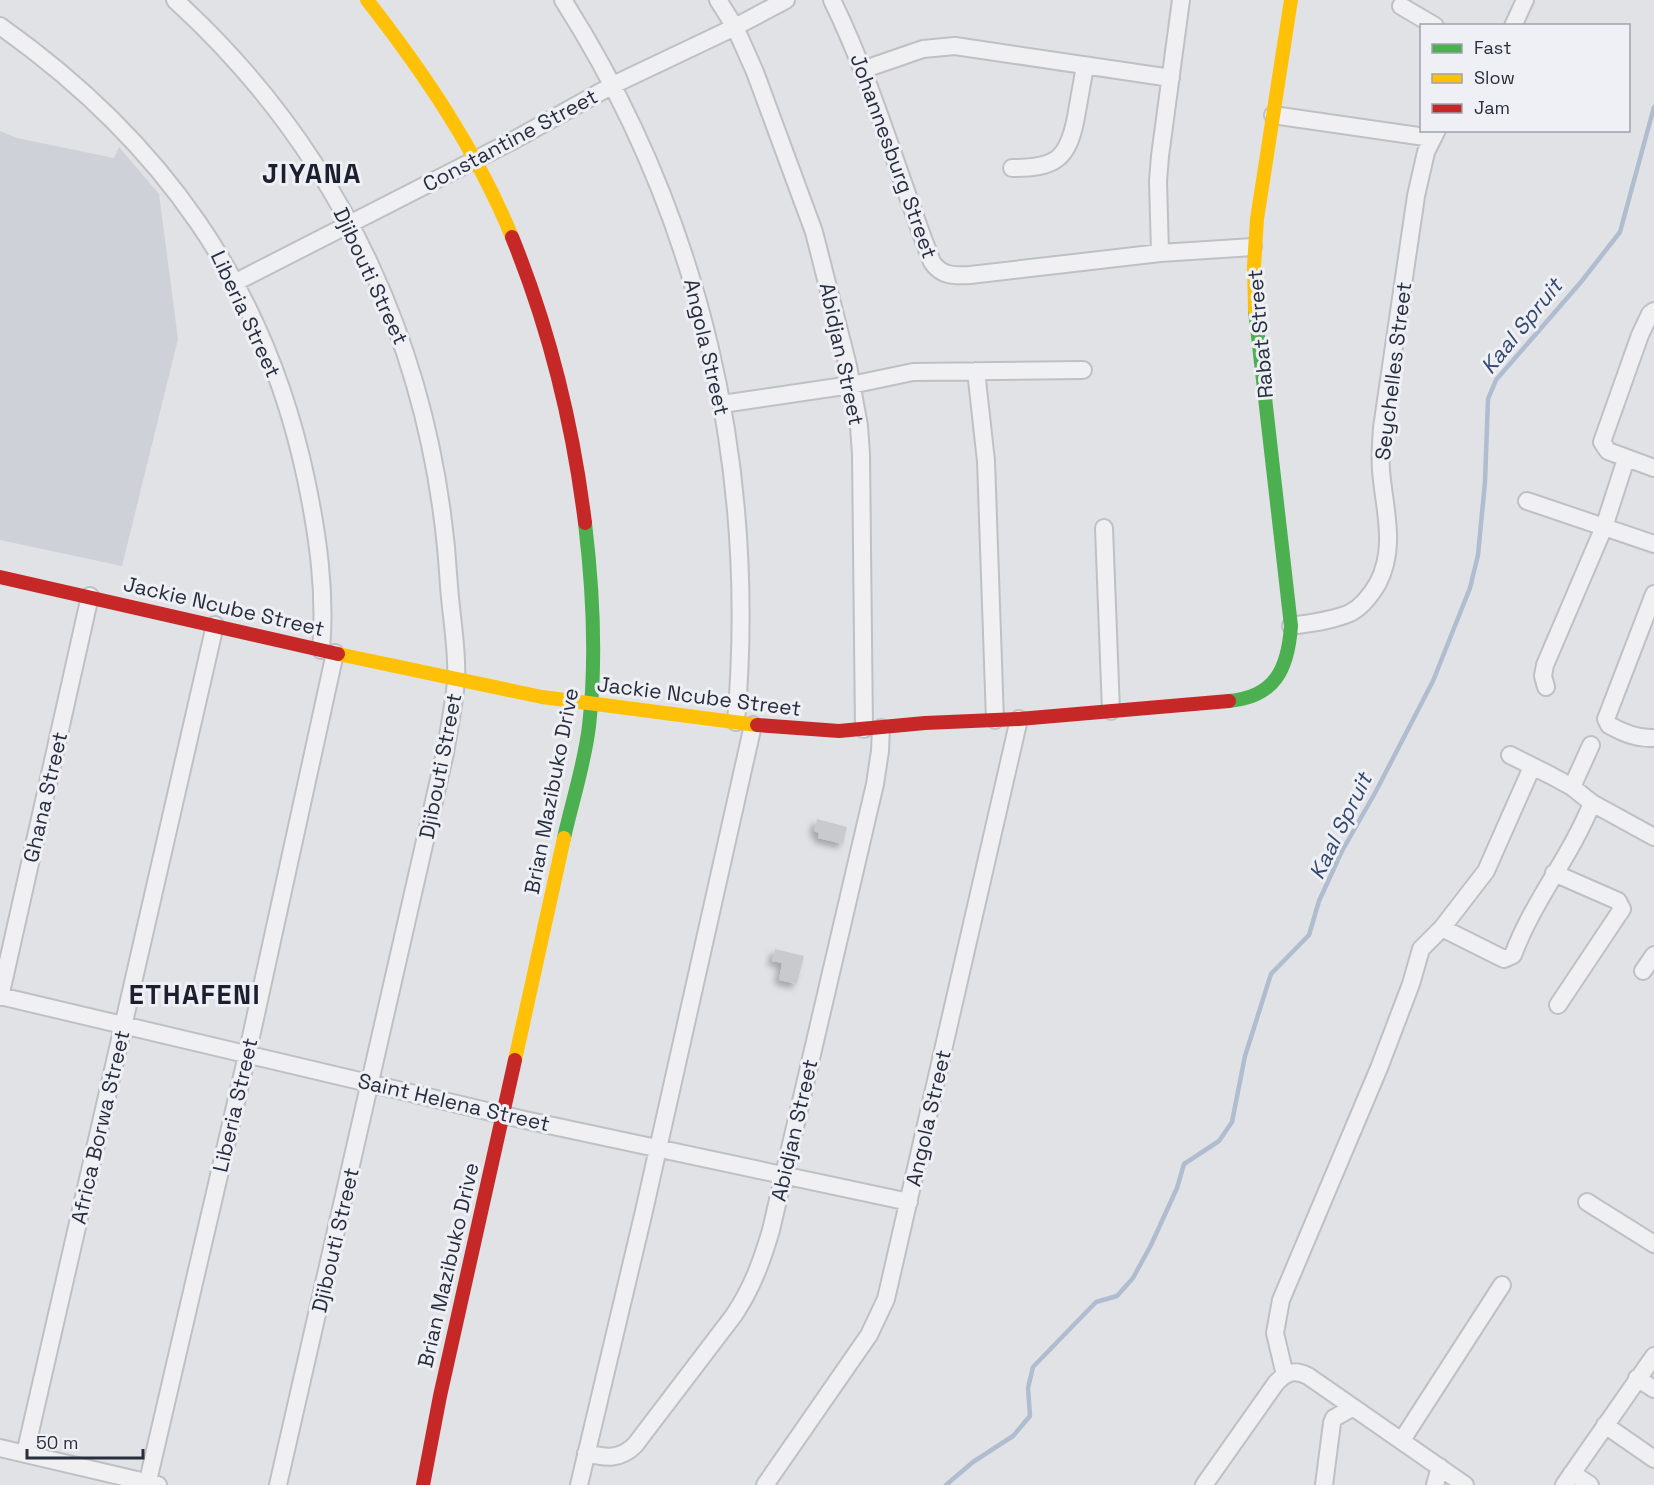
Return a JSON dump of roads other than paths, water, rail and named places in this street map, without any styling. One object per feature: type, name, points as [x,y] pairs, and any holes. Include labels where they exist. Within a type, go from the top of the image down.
[{"type":"street","name":"Djibouti Street","points":[[175,0],[228,53],[276,109],[309,155],[351,225],[382,290],[414,376],[425,417],[442,504],[448,556],[456,679],[440,777],[278,1485]]},
{"type":"street","name":"Brian Mazibuko Drive","points":[[367,0],[411,55],[436,92],[475,160],[507,225],[525,269],[552,354],[566,410],[581,487],[592,582],[591,704],[578,779],[440,1396],[423,1485]]},
{"type":"street","name":"Angola Street","points":[[563,0],[614,85],[683,248],[704,321],[722,404],[732,466],[739,543],[741,648],[736,722]]},
{"type":"street","name":"Abidjan Street","points":[[586,1452],[613,1457],[628,1451],[734,1315],[747,1296],[761,1265],[875,784],[880,751],[872,729],[859,426],[839,328],[814,232],[755,72],[735,27],[718,0]]},
{"type":"street","name":"Constantine Street","points":[[236,282],[351,225],[614,85],[786,0]]},
{"type":"street","name":"Johannesburg Street","points":[[832,0],[862,70],[932,262],[943,273],[959,276],[970,275],[1160,253]]},
{"type":"street","points":[[1181,0],[1158,181],[1160,253],[1253,247]]},
{"type":"street","name":"Rabat Street","points":[[1284,668],[1291,643],[1291,626],[1257,328],[1253,247],[1291,0]]},
{"type":"street","points":[[1514,24],[1525,0]]},
{"type":"street","points":[[1401,6],[1432,24]]},
{"type":"street","name":"Liberia Street","points":[[0,26],[60,70],[127,133],[156,165],[185,203],[236,282],[264,343],[301,452],[321,569],[328,652],[247,1055],[151,1484]]},
{"type":"street","points":[[862,70],[903,55],[938,46],[973,48],[1171,78]]},
{"type":"street","points":[[1012,168],[1029,168],[1052,162],[1068,148],[1085,66]]},
{"type":"street","points":[[1273,115],[1435,134]]},
{"type":"street","name":"Seychelles Street","points":[[1291,626],[1336,618],[1352,612],[1363,604],[1374,590],[1387,558],[1389,527],[1380,467],[1382,428],[1416,196],[1426,152],[1435,134]]},
{"type":"street","points":[[1654,311],[1650,314],[1640,335],[1620,396],[1602,438],[1605,448],[1626,459],[1654,468]]},
{"type":"street","points":[[722,404],[850,385],[913,372],[1083,370]]},
{"type":"street","points":[[976,371],[986,461],[995,720]]},
{"type":"street","points":[[1546,687],[1543,676],[1545,665],[1604,527],[1626,459]]},
{"type":"street","points":[[1527,501],[1654,544]]},
{"type":"street","points":[[1104,528],[1111,711]]},
{"type":"street","name":"Jackie Ncube Street","points":[[0,578],[90,596],[328,652],[456,679],[591,704],[753,725],[818,730],[872,729],[925,723],[1019,719],[1241,700],[1254,697],[1264,691],[1272,685],[1284,668]]},
{"type":"street","points":[[1654,594],[1606,718],[1609,725],[1627,734],[1640,738],[1654,738]]},
{"type":"street","name":"Ghana Street","points":[[0,996],[90,596]]},
{"type":"street","name":"Africa Borwa Street","points":[[25,1454],[215,625]]},
{"type":"street","name":"Angola Street","points":[[765,1485],[856,1356],[878,1319],[894,1272],[1019,719]]},
{"type":"street","points":[[579,1485],[644,1211],[753,725]]},
{"type":"street","points":[[1572,787],[1590,745]]},
{"type":"street","points":[[1510,755],[1572,787],[1592,803],[1654,837]]},
{"type":"street","points":[[1291,1373],[1275,1333],[1281,1300],[1379,1068],[1411,984],[1421,949],[1442,928],[1486,871],[1532,767]]},
{"type":"street","points":[[1442,928],[1504,959],[1513,955],[1521,934],[1581,828],[1592,803]]},
{"type":"street","points":[[1554,873],[1618,901],[1622,909],[1558,1005]]},
{"type":"street","points":[[1643,971],[1654,955]]},
{"type":"street","name":"Saint Helena Street","points":[[0,996],[503,1115],[909,1202]]},
{"type":"street","points":[[1587,1202],[1654,1244]]},
{"type":"street","points":[[1402,1440],[1502,1285]]},
{"type":"street","points":[[1590,1485],[1568,1479],[1654,1356]]},
{"type":"street","points":[[1204,1485],[1276,1383],[1291,1373],[1308,1376],[1465,1485]]},
{"type":"street","points":[[1637,1378],[1654,1389]]},
{"type":"street","points":[[1324,1485],[1332,1423],[1334,1418],[1352,1408]]},
{"type":"street","points":[[1605,1425],[1654,1459]]},
{"type":"street","points":[[0,1448],[151,1484]]},
{"type":"street","points":[[1435,1485],[1440,1467]]},
{"type":"waterway","name":"Kaal Spruit","points":[[946,1485],[973,1462],[1013,1436],[1030,1416],[1028,1388],[1033,1367],[1096,1302],[1117,1296],[1133,1278],[1177,1188],[1184,1164],[1219,1141],[1232,1122],[1245,1056],[1271,974],[1309,935],[1319,901],[1342,851],[1433,681],[1470,588],[1478,555],[1485,482],[1488,399],[1496,380],[1581,282],[1620,232],[1654,107]]},
{"type":"district","name":"JIYANA","points":[[312,173]]},
{"type":"district","name":"ETHAFENI","points":[[195,994]]}]
